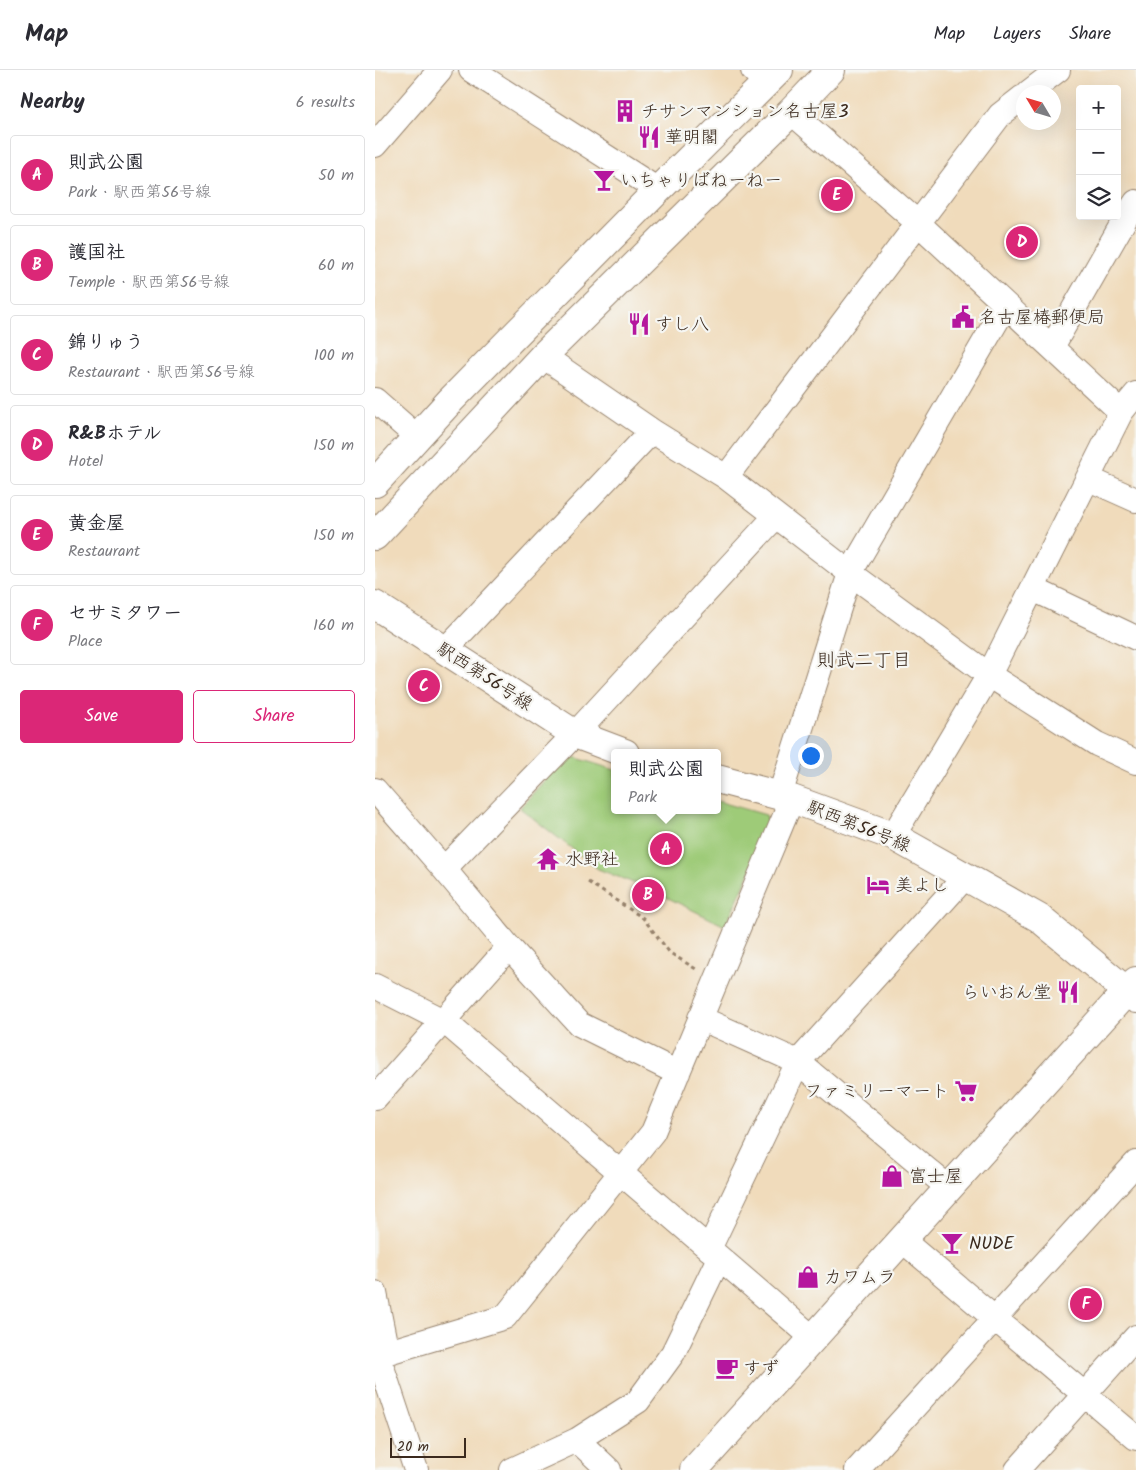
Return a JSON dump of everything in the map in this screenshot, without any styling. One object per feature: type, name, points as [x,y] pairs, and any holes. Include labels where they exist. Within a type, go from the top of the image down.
[{"type":"street","points":[[375,145],[440,70]]},
{"type":"street","points":[[471,70],[658,190]]},
{"type":"street","points":[[375,536],[543,356],[791,112],[831,70]]},
{"type":"street","points":[[1038,85],[1058,70]]},
{"type":"street","points":[[375,483],[417,437],[658,190],[766,74]]},
{"type":"street","points":[[726,477],[1000,115],[1016,102]]},
{"type":"street","points":[[791,112],[918,224],[1052,347],[1129,403],[989,675],[893,836]]},
{"type":"street","points":[[1052,347],[1136,202]]},
{"type":"street","points":[[380,1355],[505,1318],[653,1132],[716,981],[786,797],[850,573],[1006,305]]},
{"type":"street","points":[[543,356],[652,431],[726,477],[850,573],[989,675],[1097,744],[1136,762]]},
{"type":"street","points":[[375,400],[417,437]]},
{"type":"street","points":[[445,650],[652,431]]},
{"type":"street","points":[[1089,479],[1136,500]]},
{"type":"street","points":[[444,869],[575,734],[776,516]]},
{"type":"street","points":[[1033,589],[1136,638]]},
{"type":"street","name":"駅西第56号線","points":[[375,605],[575,734],[614,749]]},
{"type":"street","name":"駅西第56号線","points":[[721,780],[786,797],[893,836],[1039,918],[1133,990]]},
{"type":"street","points":[[375,790],[509,947],[579,1024],[678,1073]]},
{"type":"street","points":[[511,1470],[577,1440],[638,1401],[673,1353],[798,1062],[966,876]]},
{"type":"street","points":[[375,1098],[509,947]]},
{"type":"street","points":[[375,986],[444,1020],[813,1338]]},
{"type":"street","points":[[695,1470],[949,1188],[1133,990]]},
{"type":"street","points":[[700,1018],[798,1062],[949,1188]]},
{"type":"street","points":[[857,1470],[1136,1163]]},
{"type":"street","points":[[902,1240],[1136,1438]]},
{"type":"street","points":[[375,1293],[380,1355],[416,1470]]},
{"type":"street","points":[[1017,1470],[1136,1337]]},
{"type":"street","points":[[577,1440],[609,1470]]},
{"type":"path","points":[[588,882],[643,918],[670,953],[716,981]]},
{"type":"green space","points":[[567,755],[611,769],[611,814],[721,814],[721,802],[766,815],[770,829],[725,926],[654,891],[598,869],[520,808]]},
{"type":"place","name":"チサンマンション名古屋3","points":[[625,111]]},
{"type":"place","name":"華明閣","points":[[649,137]]},
{"type":"place","name":"いちゃりばねーねー","points":[[604,180]]},
{"type":"place","name":"黄金屋","points":[[837,195]]},
{"type":"place","name":"R&Bホテル","points":[[1022,242]]},
{"type":"place","name":"名古屋椿郵便局","points":[[963,317]]},
{"type":"place","name":"すし八","points":[[639,324]]},
{"type":"place","name":"錦りゅう","points":[[424,686]]},
{"type":"place","name":"則武公園","points":[[666,849]]},
{"type":"place","name":"水野社","points":[[548,859]]},
{"type":"place","name":"美よし","points":[[878,885]]},
{"type":"place","name":"護国社","points":[[648,895]]},
{"type":"place","name":"らいおん堂","points":[[1068,992]]},
{"type":"place","name":"ファミリーマート","points":[[966,1091]]},
{"type":"place","name":"富士屋","points":[[892,1176]]},
{"type":"place","name":"NUDE","points":[[952,1243]]},
{"type":"place","name":"カワムラ","points":[[808,1277]]},
{"type":"place","name":"セサミタワー","points":[[1086,1304]]},
{"type":"place","name":"すず","points":[[727,1368]]},
{"type":"district","name":"則武二丁目","points":[[864,659]]}]
